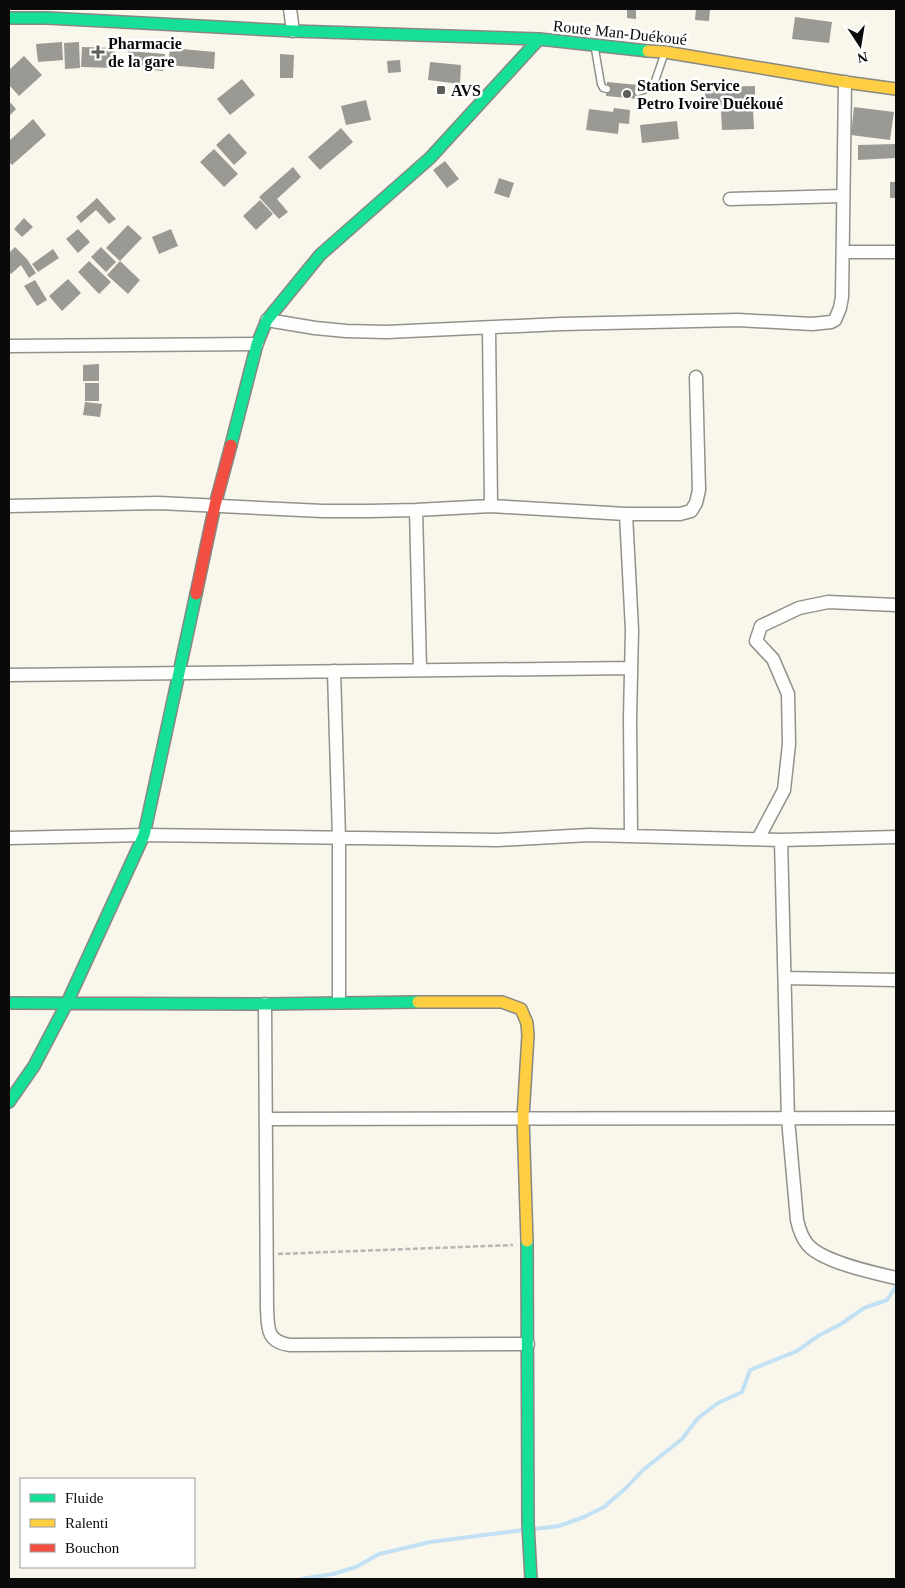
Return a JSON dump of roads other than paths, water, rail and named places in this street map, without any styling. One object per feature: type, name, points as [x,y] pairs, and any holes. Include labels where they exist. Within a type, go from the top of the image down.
[{"type":"street","points":[[288,10],[293,31]]},
{"type":"street","name":"Route Man-Duékoué","points":[[9,18],[49,13],[293,31],[539,39],[665,52],[896,89]]},
{"type":"street","points":[[9,1102],[34,1066],[67,1003],[144,835],[215,505],[257,344],[267,320],[320,255],[430,158],[539,39]]},
{"type":"street","points":[[267,320],[290,325],[346,331],[387,332],[561,324],[738,320],[812,324],[831,322],[838,314],[840,308],[844,252],[845,82]]},
{"type":"street","points":[[730,199],[843,196]]},
{"type":"street","points":[[844,252],[896,252]]},
{"type":"street","points":[[489,328],[491,506]]},
{"type":"street","points":[[9,346],[257,344]]},
{"type":"street","points":[[9,506],[159,503],[323,511],[416,510],[491,506],[626,514],[680,514],[691,511],[696,503],[699,490],[696,377]]},
{"type":"street","points":[[416,510],[420,669]]},
{"type":"street","points":[[626,514],[632,630],[631,835]]},
{"type":"street","points":[[758,839],[784,790],[789,744],[788,694],[773,659],[756,641],[761,626],[799,608],[828,602],[896,605]]},
{"type":"street","points":[[9,674],[631,668]]},
{"type":"street","points":[[334,671],[339,838],[339,1002]]},
{"type":"street","points":[[9,838],[144,835],[498,840],[589,835],[631,835],[781,840],[896,837]]},
{"type":"street","points":[[781,840],[788,1120],[797,1220],[806,1243],[816,1251],[858,1269],[896,1278]]},
{"type":"street","points":[[785,978],[896,980]]},
{"type":"street","points":[[9,1003],[265,1004],[502,1002],[521,1009],[527,1023],[528,1035],[523,1118],[528,1344],[528,1523],[531,1579]]},
{"type":"street","points":[[265,1004],[268,1330],[272,1337],[284,1344],[528,1344]]},
{"type":"street","points":[[267,1119],[788,1120],[896,1118]]},
{"type":"lane","points":[[595,46],[596,64],[601,84],[603,88],[607,89]]},
{"type":"lane","points":[[638,92],[654,84],[665,52]]},
{"type":"waterway","points":[[534,1529],[559,1526],[604,1507],[643,1470],[682,1439],[698,1418],[718,1403],[742,1392],[750,1370],[797,1351],[864,1308],[887,1300],[896,1286]]},
{"type":"waterway","points":[[301,1579],[333,1574],[356,1567],[379,1554],[430,1542],[523,1530]]},
{"type":"place","name":"Pharmacie de la gare","points":[[98,52]]},
{"type":"place","name":"AVS","points":[[441,90]]},
{"type":"place","name":"Station Service Petro Ivoire Duékoué","points":[[627,94]]}]
